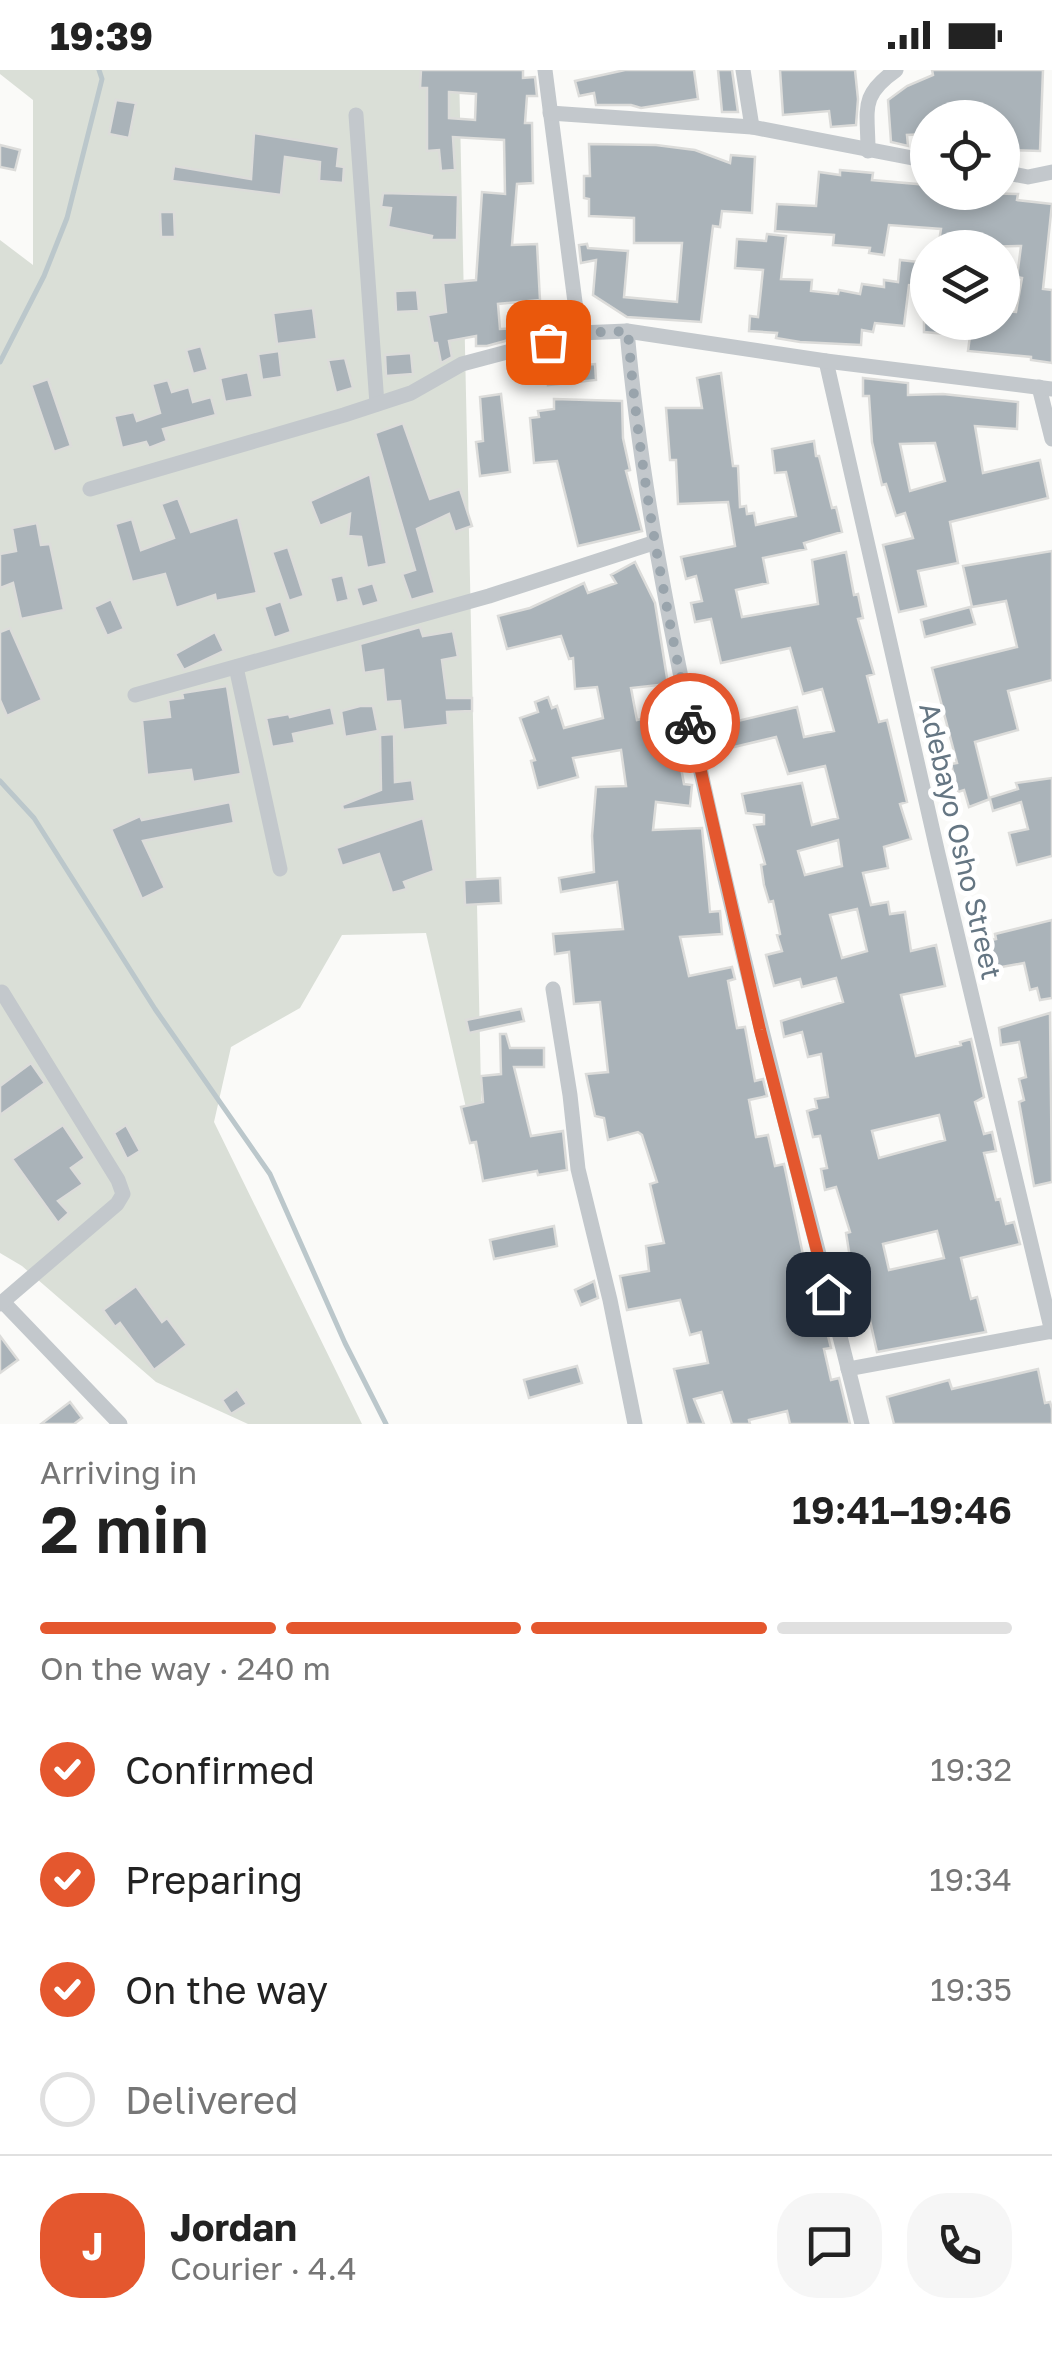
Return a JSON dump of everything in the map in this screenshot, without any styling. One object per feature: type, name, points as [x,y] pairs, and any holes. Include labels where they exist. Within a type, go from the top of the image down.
[{"type":"street","points":[[545,70],[579,333]]},
{"type":"street","points":[[742,70],[752,127]]},
{"type":"street","points":[[868,152],[868,102],[872,87],[896,70]]},
{"type":"street","points":[[550,114],[752,127],[910,158]]},
{"type":"street","points":[[356,115],[377,404]]},
{"type":"street","points":[[1020,175],[1052,172]]},
{"type":"street","points":[[628,331],[635,422],[653,544],[702,784],[760,1030],[862,1424]]},
{"type":"street","points":[[90,489],[377,404],[411,393],[462,364],[579,333],[628,331],[1046,388],[1052,439]]},
{"type":"street","name":"Adebayo Osho Street","points":[[826,361],[1052,1331]]},
{"type":"street","points":[[135,695],[490,596],[653,544]]},
{"type":"street","points":[[236,667],[280,869]]},
{"type":"street","points":[[553,990],[578,1169],[635,1424]]},
{"type":"street","points":[[2,992],[123,1194],[117,1204],[1,1303],[120,1424]]},
{"type":"street","points":[[848,1369],[1052,1331]]},
{"type":"shaded area","points":[[0,70],[459,70],[483,1182],[426,933],[342,935],[300,1008],[231,1047],[214,1122],[362,1424],[248,1424],[156,1382],[22,1266],[0,1253],[0,240],[33,265],[33,100]]},
{"type":"building","points":[[421,70],[523,70],[523,78],[535,77],[537,96],[527,96],[525,123],[532,123],[533,183],[517,184],[512,245],[537,244],[540,300],[498,304],[500,329],[541,327],[541,331],[487,346],[476,346],[476,336],[449,341],[452,357],[441,363],[428,315],[446,312],[443,283],[476,280],[482,192],[505,194],[504,140],[453,137],[455,170],[441,171],[439,150],[427,151],[427,88],[420,88]],"holes":[[[449,92],[476,94],[475,120],[449,118]]]},
{"type":"building","points":[[625,70],[694,70],[698,99],[641,108],[596,105],[594,93],[579,96],[575,81]]},
{"type":"building","points":[[718,70],[732,70],[738,112],[722,112]]},
{"type":"building","points":[[780,70],[855,70],[856,125],[831,127],[829,111],[783,115]]},
{"type":"building","points":[[932,70],[1043,70],[1040,151],[1020,150],[1020,100],[910,100],[908,146],[891,142],[888,100],[907,86],[933,75]]},
{"type":"building","points":[[116,100],[136,103],[129,138],[109,134]]},
{"type":"building","points":[[254,133],[339,147],[337,166],[344,167],[343,183],[319,181],[320,162],[285,157],[281,195],[172,181],[174,166],[251,179]]},
{"type":"building","points":[[589,144],[695,150],[730,163],[731,155],[755,157],[752,213],[722,211],[720,227],[713,226],[701,322],[627,317],[593,295],[596,260],[581,263],[579,245],[628,251],[624,297],[677,302],[682,243],[634,243],[634,218],[589,216],[584,176],[590,176]]},
{"type":"building","points":[[0,145],[20,150],[15,170],[0,167]]},
{"type":"building","points":[[840,170],[873,173],[872,180],[910,183],[910,210],[1020,210],[1020,200],[1052,204],[1043,289],[1052,290],[1052,363],[968,351],[969,340],[1020,340],[1020,230],[941,230],[889,225],[884,255],[869,253],[870,248],[833,245],[834,235],[775,231],[777,204],[816,206],[819,172],[840,175]]},
{"type":"building","points":[[383,193],[458,195],[457,240],[431,240],[432,236],[388,227],[391,208],[381,207]]},
{"type":"building","points":[[160,212],[174,212],[175,237],[161,237]]},
{"type":"building","points":[[767,234],[786,236],[781,279],[812,280],[811,291],[860,294],[862,284],[884,287],[884,280],[898,282],[900,260],[910,261],[904,326],[875,323],[873,332],[862,330],[861,345],[800,342],[776,338],[777,333],[749,331],[750,316],[758,317],[763,270],[735,268],[737,239],[766,241]]},
{"type":"building","points":[[417,290],[419,311],[396,312],[395,291]]},
{"type":"building","points":[[313,308],[317,339],[277,344],[273,313]]},
{"type":"building","points":[[201,346],[208,370],[193,374],[186,350]]},
{"type":"building","points":[[279,351],[282,377],[262,380],[258,354]]},
{"type":"building","points":[[411,353],[413,374],[386,376],[385,355]]},
{"type":"building","points":[[345,358],[353,388],[336,393],[328,360]]},
{"type":"building","points":[[572,360],[573,366],[595,364],[596,380],[548,385],[547,361]]},
{"type":"building","points":[[248,372],[253,397],[225,402],[220,378]]},
{"type":"building","points":[[721,373],[733,466],[738,466],[740,507],[746,506],[747,514],[754,513],[756,525],[796,516],[786,472],[775,473],[772,449],[814,441],[832,508],[836,507],[842,532],[804,543],[806,549],[763,558],[768,583],[736,590],[742,617],[818,604],[812,560],[846,552],[863,618],[858,619],[874,674],[867,676],[879,722],[887,720],[907,802],[900,804],[911,839],[884,847],[888,868],[863,873],[871,905],[888,902],[890,914],[905,912],[911,951],[936,945],[945,986],[901,995],[916,1056],[971,1039],[984,1097],[975,1102],[984,1134],[992,1132],[996,1151],[984,1153],[996,1200],[1000,1199],[1006,1224],[1014,1222],[1020,1244],[961,1258],[971,1299],[977,1297],[986,1332],[877,1352],[869,1316],[847,1319],[840,1292],[855,1289],[846,1233],[850,1232],[836,1187],[825,1190],[821,1169],[827,1168],[820,1136],[813,1137],[807,1111],[817,1108],[815,1099],[828,1097],[821,1054],[808,1057],[802,1032],[784,1037],[781,1021],[843,1002],[836,978],[802,987],[800,979],[774,986],[766,955],[782,951],[777,935],[780,934],[773,901],[769,902],[764,885],[761,865],[765,864],[754,825],[764,824],[764,815],[746,813],[742,794],[802,783],[812,825],[838,818],[825,766],[788,774],[776,737],[730,748],[725,724],[797,707],[804,737],[834,731],[822,689],[803,694],[790,648],[721,663],[711,619],[695,622],[691,603],[702,601],[696,576],[686,579],[681,557],[735,546],[728,502],[678,504],[676,460],[670,460],[666,408],[702,408],[697,378]],"holes":[[[838,840],[842,866],[805,875],[798,851]],[[857,909],[867,951],[842,958],[830,915]],[[939,1115],[945,1140],[879,1158],[872,1131]],[[937,1231],[944,1258],[889,1270],[883,1244]]]},
{"type":"building","points":[[863,378],[908,383],[908,395],[943,394],[1018,402],[1017,429],[975,426],[983,473],[1040,460],[1048,498],[950,522],[958,563],[918,571],[926,606],[899,612],[883,545],[913,538],[905,513],[896,516],[886,484],[882,485],[872,442],[869,396],[863,396]],"holes":[[[935,443],[945,481],[910,491],[900,444]]]},
{"type":"building","points":[[48,379],[71,446],[54,452],[31,385]]},
{"type":"building","points":[[168,380],[172,392],[189,387],[193,402],[211,397],[216,415],[163,429],[167,441],[149,448],[146,442],[122,448],[114,416],[134,412],[137,421],[160,413],[152,384]]},
{"type":"building","points":[[501,394],[510,472],[480,476],[476,442],[483,441],[480,397]]},
{"type":"building","points":[[554,399],[622,401],[623,438],[630,470],[626,471],[642,531],[578,546],[557,461],[534,463],[530,418],[539,417],[538,411],[554,409]]},
{"type":"building","points":[[403,423],[430,499],[460,489],[472,526],[455,532],[449,514],[417,529],[435,593],[411,600],[402,574],[415,570],[375,433]]},
{"type":"building","points":[[370,474],[387,564],[367,568],[361,537],[348,536],[350,514],[320,526],[310,501]]},
{"type":"building","points":[[178,498],[191,532],[238,517],[257,593],[216,601],[215,595],[176,608],[165,574],[132,582],[115,524],[132,519],[141,550],[174,538],[161,504]]},
{"type":"building","points":[[37,523],[41,545],[50,544],[64,610],[21,619],[13,583],[0,588],[0,554],[16,551],[12,528]]},
{"type":"building","points":[[288,547],[304,596],[289,601],[272,552]]},
{"type":"building","points":[[1052,551],[1052,680],[1008,691],[1018,730],[975,742],[989,798],[1018,789],[1016,783],[1052,778],[1052,856],[1017,865],[1009,833],[1028,829],[1021,802],[993,811],[990,799],[969,807],[964,790],[958,792],[951,764],[957,763],[932,668],[1017,647],[1006,601],[972,607],[963,566]]},
{"type":"building","points":[[635,562],[655,603],[668,684],[631,688],[637,720],[671,713],[684,784],[692,785],[690,806],[656,802],[653,830],[702,828],[710,912],[720,911],[722,934],[680,937],[689,976],[732,967],[735,979],[728,981],[737,1028],[745,1027],[755,1081],[763,1079],[767,1096],[749,1100],[756,1137],[768,1135],[775,1166],[784,1164],[811,1293],[817,1292],[831,1348],[824,1349],[831,1380],[839,1378],[850,1424],[790,1424],[787,1411],[749,1420],[750,1424],[732,1424],[722,1392],[694,1399],[704,1424],[688,1424],[674,1369],[708,1363],[701,1332],[690,1335],[680,1300],[627,1310],[620,1276],[649,1271],[646,1246],[664,1243],[650,1184],[657,1182],[642,1135],[638,1132],[608,1140],[604,1118],[595,1116],[586,1074],[608,1072],[600,1002],[574,1004],[569,952],[555,954],[553,934],[623,929],[617,882],[561,892],[559,878],[594,872],[596,787],[626,786],[621,750],[573,758],[578,777],[538,788],[531,761],[535,760],[520,718],[538,712],[535,702],[548,697],[552,708],[557,706],[564,728],[603,718],[597,687],[575,689],[573,658],[569,659],[561,636],[507,649],[498,616],[530,608],[584,583],[588,593],[616,583],[611,575]]},
{"type":"building","points":[[343,575],[349,600],[336,603],[330,578]]},
{"type":"building","points":[[373,583],[379,602],[362,607],[356,588]]},
{"type":"building","points":[[111,599],[124,629],[107,636],[94,607]]},
{"type":"building","points":[[281,601],[291,632],[274,638],[264,607]]},
{"type":"building","points":[[970,607],[975,624],[925,637],[921,620]]},
{"type":"building","points":[[420,627],[423,636],[453,631],[458,657],[442,660],[447,698],[472,698],[472,711],[447,712],[448,725],[403,730],[400,701],[386,702],[383,670],[364,673],[360,644]]},
{"type":"building","points":[[10,628],[42,700],[7,716],[0,700],[0,632]]},
{"type":"building","points":[[215,632],[224,651],[184,670],[175,654]]},
{"type":"building","points":[[227,686],[241,774],[193,782],[191,770],[147,775],[142,720],[170,717],[168,700],[183,698],[182,693]]},
{"type":"building","points":[[373,706],[378,731],[345,737],[341,711]]},
{"type":"building","points":[[331,707],[335,725],[293,734],[295,743],[272,747],[266,718],[289,714],[290,717]]},
{"type":"building","points":[[394,734],[395,782],[412,780],[415,801],[343,810],[342,805],[381,790],[380,735]]},
{"type":"building","points":[[230,802],[234,823],[143,841],[165,888],[142,899],[111,829],[140,816],[142,820]]},
{"type":"building","points":[[423,818],[434,871],[404,882],[407,889],[392,893],[379,854],[342,866],[336,848]]},
{"type":"building","points":[[500,878],[501,903],[465,905],[464,880]]},
{"type":"building","points":[[1052,920],[1052,998],[1040,1000],[1037,988],[1030,990],[1024,963],[985,970],[979,943],[996,939],[995,934]]},
{"type":"building","points":[[521,1009],[524,1021],[469,1033],[466,1020]]},
{"type":"building","points":[[1050,1013],[1052,1182],[1034,1186],[1019,1102],[1024,1100],[1019,1079],[1026,1077],[1019,1042],[1001,1045],[999,1028]]},
{"type":"building","points":[[500,1034],[506,1034],[510,1048],[544,1048],[544,1067],[514,1067],[531,1136],[563,1131],[567,1170],[483,1181],[476,1142],[470,1143],[461,1107],[483,1102],[481,1076],[501,1074]]},
{"type":"building","points":[[31,1063],[45,1083],[0,1115],[0,1086]]},
{"type":"building","points":[[63,1125],[85,1158],[71,1168],[83,1184],[58,1201],[69,1213],[58,1223],[12,1159]]},
{"type":"building","points":[[126,1125],[140,1151],[127,1159],[114,1133]]},
{"type":"building","points":[[554,1226],[557,1246],[494,1259],[490,1240]]},
{"type":"building","points":[[594,1281],[598,1298],[581,1305],[575,1290]]},
{"type":"building","points":[[136,1286],[162,1322],[167,1318],[187,1345],[154,1370],[120,1323],[115,1327],[103,1310]]},
{"type":"building","points":[[0,1336],[18,1360],[0,1373]]},
{"type":"building","points":[[577,1366],[582,1383],[529,1398],[524,1380]]},
{"type":"building","points":[[1038,1369],[1045,1403],[1050,1402],[1052,1409],[1052,1424],[894,1424],[887,1397],[949,1380],[952,1389]]},
{"type":"building","points":[[237,1389],[247,1404],[231,1414],[222,1400]]},
{"type":"building","points":[[70,1402],[82,1418],[74,1424],[41,1424]]},
{"type":"waterway","points":[[0,362],[44,276],[67,218],[102,79],[99,70]]},
{"type":"waterway","points":[[0,781],[34,818],[155,1009],[270,1174],[345,1343],[386,1424]]},
{"type":"way so far","points":[[548,342],[579,333],[628,331],[635,422],[653,544],[690,723]]},
{"type":"route","points":[[690,723],[760,1030],[828,1294]]}]
